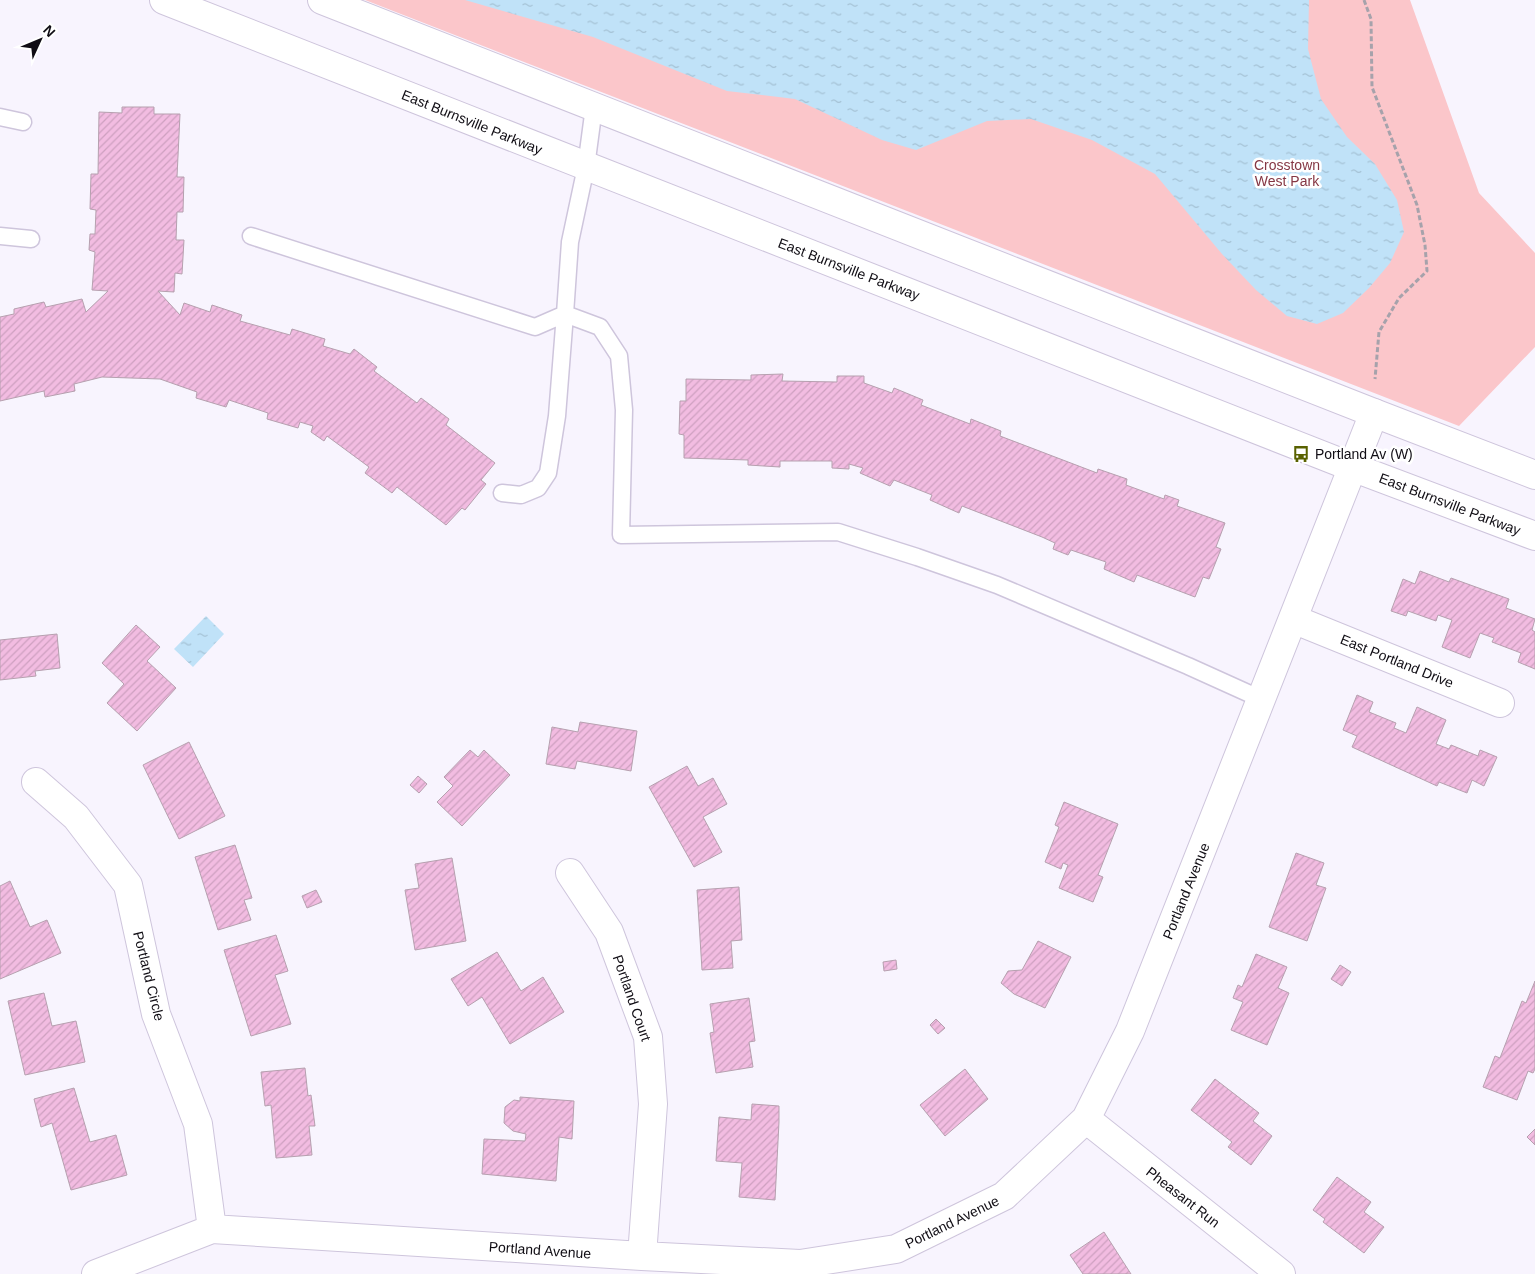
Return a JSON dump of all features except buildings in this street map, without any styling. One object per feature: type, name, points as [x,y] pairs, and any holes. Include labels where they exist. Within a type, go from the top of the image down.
[{"type":"street","name":"East Burnsville Parkway","points":[[164,0],[1352,467],[1535,536]]},
{"type":"street","points":[[322,0],[1374,414],[1535,475]]},
{"type":"street","name":"Portland Avenue","points":[[96,1274],[212,1229],[800,1264],[896,1249],[1004,1196],[1086,1119],[1130,1031],[1374,414]]},
{"type":"street","name":"East Portland Drive","points":[[1293,619],[1500,703]]},
{"type":"street","name":"Portland Circle","points":[[36,782],[76,817],[128,885],[156,1014],[198,1124],[212,1229]]},
{"type":"street","name":"Portland Court","points":[[570,873],[609,932],[648,1037],[653,1104],[642,1256]]},
{"type":"street","name":"Pheasant Run","points":[[1086,1119],[1281,1274]]},
{"type":"lane","points":[[502,493],[521,495],[538,488],[548,473],[557,416],[570,242],[586,167],[594,107]]},
{"type":"lane","points":[[0,117],[23,122]]},
{"type":"lane","points":[[0,236],[30,239]]},
{"type":"lane","points":[[251,236],[535,327],[565,314],[600,327],[619,356],[624,410],[621,535],[838,532],[997,585],[1261,699]]},
{"type":"path","points":[[1364,0],[1370,19],[1372,87],[1417,205],[1426,245],[1426,271],[1399,298],[1379,332],[1375,379]]},
{"type":"green space","name":"Crosstown West Park","points":[[365,0],[1410,0],[1479,193],[1535,253],[1535,347],[1459,426]]},
{"type":"water","points":[[465,0],[1309,0],[1308,49],[1321,99],[1347,137],[1375,164],[1397,200],[1404,232],[1390,263],[1369,288],[1343,313],[1317,324],[1287,316],[1256,290],[1222,254],[1155,174],[1092,140],[1031,119],[987,121],[916,150],[882,140],[795,99],[727,91],[593,37]]},
{"type":"water","points":[[206,616],[224,634],[193,667],[174,649]]},
{"type":"place","name":"Portland Av (W)","points":[[1301,454]]}]
